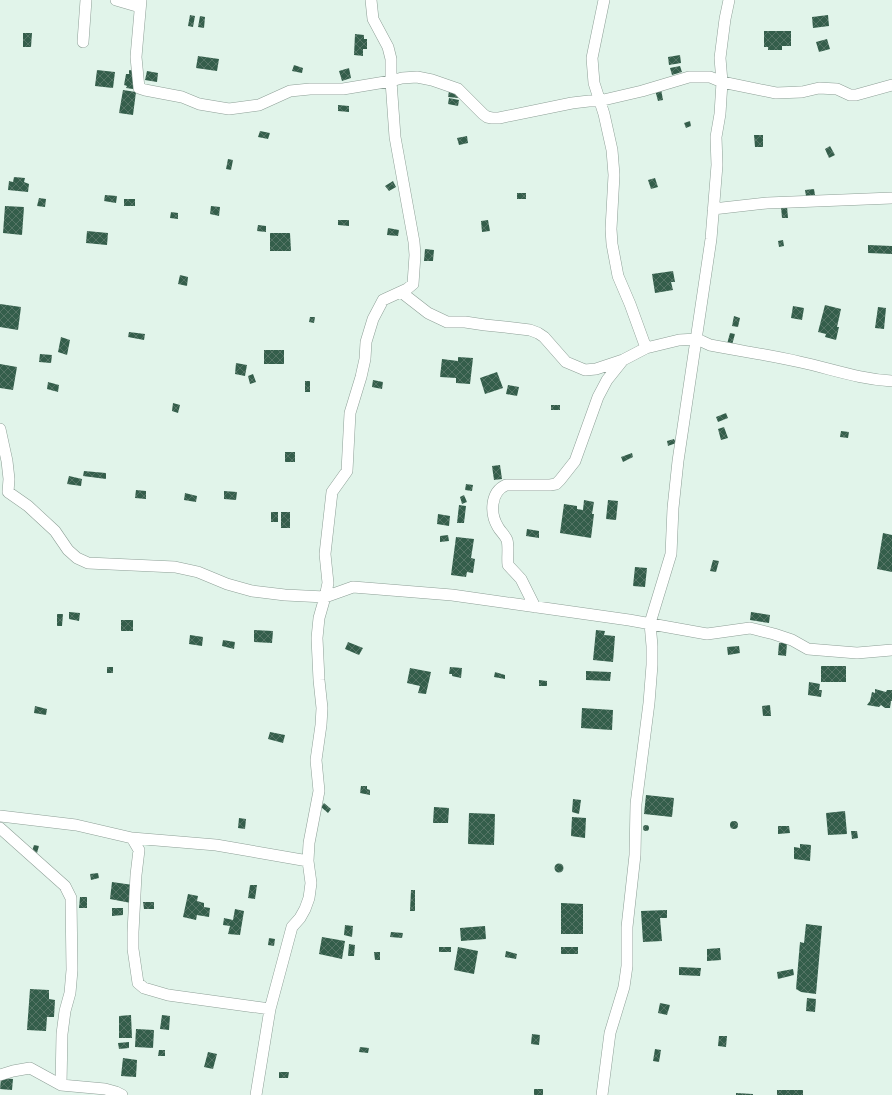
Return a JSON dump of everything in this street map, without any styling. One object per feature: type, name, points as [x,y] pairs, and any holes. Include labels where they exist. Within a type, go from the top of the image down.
[{"type":"street","points":[[83,42],[86,0]]},
{"type":"street","points":[[116,0],[140,3],[137,68],[139,88],[142,90],[182,97],[199,104],[229,109],[259,105],[290,91],[310,89],[343,89],[402,78],[417,77],[432,80],[458,89],[483,114],[492,118],[516,115],[572,103],[600,101],[642,91],[689,76],[710,76],[722,82],[776,93],[802,92],[819,88],[837,89],[850,95],[856,95],[892,85]]},
{"type":"street","points":[[256,1095],[270,1009],[292,928],[300,918],[309,898],[311,882],[308,861],[309,844],[319,791],[316,760],[322,708],[317,638],[319,618],[328,583],[325,554],[332,492],[347,471],[350,413],[361,377],[366,342],[373,319],[383,300],[407,289],[413,284],[415,255],[414,242],[395,137],[391,59],[388,47],[373,19],[371,0]]},
{"type":"street","points":[[604,0],[592,58],[594,83],[612,150],[614,175],[611,229],[618,276],[646,348]]},
{"type":"street","points":[[602,1095],[610,1033],[624,987],[627,966],[627,927],[635,854],[636,804],[649,702],[652,665],[650,623],[671,554],[673,508],[678,461],[711,239],[717,165],[716,137],[720,114],[722,82],[720,58],[729,0]]},
{"type":"street","points":[[713,209],[767,203],[892,198]]},
{"type":"street","points":[[401,292],[428,313],[447,322],[465,322],[530,330],[538,333],[566,362],[585,370],[596,369],[623,360],[646,348],[679,340],[697,339],[710,345],[800,362],[850,376],[892,381]]},
{"type":"street","points":[[535,607],[521,579],[508,565],[507,540],[493,517],[494,497],[502,487],[506,485],[550,485],[556,484],[560,480],[577,456],[582,438],[598,397],[607,380],[623,360]]},
{"type":"street","points":[[0,429],[7,461],[9,479],[8,492],[28,506],[55,531],[68,550],[77,558],[88,563],[175,567],[198,572],[227,584],[252,591],[284,595],[325,597],[353,587],[452,596],[535,607],[650,623],[707,634],[750,628],[792,640],[808,649],[857,653],[892,650]]},
{"type":"street","points":[[0,816],[76,825],[132,838],[216,845],[308,861]]},
{"type":"street","points":[[0,828],[65,886],[71,898],[72,970],[70,993],[65,1011],[62,1034],[61,1086]]},
{"type":"street","points":[[132,838],[139,850],[133,932],[133,949],[138,983],[144,988],[168,995],[270,1009]]},
{"type":"street","points":[[0,1075],[13,1070],[30,1068],[61,1086],[105,1089],[122,1095]]},
{"type":"building","points":[[190,15],[195,16],[193,27],[188,26]]},
{"type":"building","points":[[828,15],[829,26],[813,28],[812,17]]},
{"type":"building","points":[[200,16],[205,17],[204,28],[198,27]]},
{"type":"building","points":[[764,31],[791,31],[791,46],[782,46],[782,50],[768,50],[768,47],[764,47]]},
{"type":"building","points":[[23,33],[32,33],[31,47],[23,47]]},
{"type":"building","points":[[355,34],[364,35],[364,39],[367,39],[367,49],[363,49],[363,56],[354,55]]},
{"type":"building","points":[[827,39],[830,49],[819,52],[816,42]]},
{"type":"building","points":[[680,55],[681,63],[669,65],[668,57]]},
{"type":"building","points":[[198,56],[219,59],[217,71],[196,68]]},
{"type":"building","points":[[294,65],[303,68],[302,73],[292,71]]},
{"type":"building","points":[[680,66],[682,72],[672,75],[670,68]]},
{"type":"building","points":[[349,68],[351,78],[342,81],[339,71]]},
{"type":"building","points":[[97,70],[115,72],[113,88],[95,86]]},
{"type":"building","points":[[129,70],[137,71],[133,89],[126,88],[127,86],[124,85],[126,74],[129,74]]},
{"type":"building","points":[[147,71],[158,73],[157,82],[145,80]]},
{"type":"building","points":[[661,89],[663,100],[658,101],[655,90]]},
{"type":"building","points":[[123,90],[136,92],[133,115],[119,113]]},
{"type":"building","points":[[449,91],[459,92],[458,98],[448,97]]},
{"type":"building","points":[[449,98],[459,100],[458,106],[448,104]]},
{"type":"building","points":[[338,105],[349,106],[349,112],[338,111]]},
{"type":"building","points":[[690,121],[691,126],[686,128],[684,123]]},
{"type":"building","points":[[260,131],[270,133],[268,139],[258,137]]},
{"type":"building","points":[[754,135],[763,135],[763,147],[755,147]]},
{"type":"building","points":[[467,136],[468,143],[459,145],[457,138]]},
{"type":"building","points":[[830,146],[835,155],[829,158],[825,149]]},
{"type":"building","points":[[228,159],[233,160],[231,170],[226,169]]},
{"type":"building","points":[[14,177],[25,178],[24,182],[29,184],[28,192],[8,190],[9,181],[13,182]]},
{"type":"building","points":[[655,178],[658,187],[651,189],[648,180]]},
{"type":"building","points":[[393,181],[396,187],[389,191],[385,186]]},
{"type":"building","points":[[814,189],[815,195],[806,196],[805,190]]},
{"type":"building","points":[[517,193],[526,193],[526,199],[517,199]]},
{"type":"building","points":[[105,195],[117,196],[116,203],[104,201]]},
{"type":"building","points":[[39,198],[46,199],[45,207],[37,206]]},
{"type":"building","points":[[124,199],[135,199],[135,206],[124,206]]},
{"type":"building","points":[[5,206],[24,207],[22,235],[3,233]]},
{"type":"building","points":[[211,206],[220,207],[219,216],[210,214]]},
{"type":"building","points":[[787,206],[788,218],[782,218],[781,207]]},
{"type":"building","points":[[171,212],[178,213],[178,219],[170,218]]},
{"type":"building","points":[[338,220],[349,220],[349,226],[338,225]]},
{"type":"building","points":[[488,220],[490,231],[482,232],[481,221]]},
{"type":"building","points":[[258,225],[266,226],[266,232],[257,231]]},
{"type":"building","points":[[388,228],[399,230],[398,236],[387,235]]},
{"type":"building","points":[[87,231],[108,233],[107,245],[86,243]]},
{"type":"building","points":[[270,233],[290,233],[291,251],[270,251]]},
{"type":"building","points":[[783,240],[784,246],[779,247],[778,241]]},
{"type":"building","points":[[868,245],[892,246],[892,254],[868,253]]},
{"type":"building","points":[[425,249],[434,250],[433,261],[424,261]]},
{"type":"building","points":[[673,271],[675,282],[671,282],[673,290],[655,293],[652,274]]},
{"type":"building","points":[[180,275],[188,277],[187,286],[178,284]]},
{"type":"building","points":[[0,304],[21,307],[18,330],[0,327]]},
{"type":"building","points":[[825,305],[841,309],[836,340],[825,337],[826,334],[818,332]]},
{"type":"building","points":[[793,306],[804,308],[802,320],[791,318]]},
{"type":"building","points":[[878,307],[886,308],[884,329],[875,328]]},
{"type":"building","points":[[734,316],[740,318],[738,327],[732,326]]},
{"type":"building","points":[[310,317],[315,317],[314,323],[309,322]]},
{"type":"building","points":[[129,332],[145,334],[144,340],[128,337]]},
{"type":"building","points":[[730,333],[735,334],[732,345],[727,344]]},
{"type":"building","points":[[61,337],[70,340],[67,355],[58,352]]},
{"type":"building","points":[[264,350],[284,350],[284,364],[264,364]]},
{"type":"building","points":[[40,354],[52,355],[51,363],[39,362]]},
{"type":"building","points":[[458,357],[473,358],[470,384],[456,383],[456,378],[440,377],[442,359],[458,361]]},
{"type":"building","points":[[236,363],[247,365],[245,376],[235,374]]},
{"type":"building","points":[[0,364],[17,367],[13,390],[0,388]]},
{"type":"building","points":[[497,372],[503,388],[485,394],[480,378]]},
{"type":"building","points":[[253,374],[256,382],[250,384],[248,376]]},
{"type":"building","points":[[373,380],[383,382],[382,389],[372,387]]},
{"type":"building","points":[[305,381],[310,381],[310,392],[305,392]]},
{"type":"building","points":[[48,382],[59,385],[58,392],[47,389]]},
{"type":"building","points":[[508,385],[519,387],[517,396],[506,394]]},
{"type":"building","points":[[173,403],[180,405],[178,413],[172,411]]},
{"type":"building","points":[[551,405],[560,405],[560,410],[551,410]]},
{"type":"building","points":[[726,413],[728,418],[718,422],[716,417]]},
{"type":"building","points":[[724,427],[728,438],[721,440],[718,429]]},
{"type":"building","points":[[841,431],[849,432],[848,438],[840,437]]},
{"type":"building","points":[[674,439],[676,443],[668,446],[667,441]]},
{"type":"building","points":[[285,452],[295,452],[295,462],[285,462]]},
{"type":"building","points":[[632,453],[633,457],[623,462],[621,457]]},
{"type":"building","points":[[500,465],[502,479],[494,480],[492,466]]},
{"type":"building","points":[[84,471],[106,473],[106,479],[83,476]]},
{"type":"building","points":[[69,476],[82,479],[81,486],[67,484]]},
{"type":"building","points":[[466,484],[473,485],[472,491],[465,490]]},
{"type":"building","points":[[136,490],[146,491],[146,499],[135,498]]},
{"type":"building","points":[[224,491],[237,492],[236,500],[224,499]]},
{"type":"building","points":[[185,493],[197,496],[196,502],[184,500]]},
{"type":"building","points":[[464,495],[467,502],[462,504],[460,497]]},
{"type":"building","points":[[584,500],[594,502],[591,538],[560,533],[564,504],[577,506],[577,509],[583,510]]},
{"type":"building","points":[[608,500],[618,501],[616,520],[606,519]]},
{"type":"building","points":[[459,505],[466,506],[464,523],[457,523]]},
{"type":"building","points":[[271,512],[278,512],[278,522],[271,522]]},
{"type":"building","points":[[281,512],[290,512],[290,528],[281,528]]},
{"type":"building","points":[[438,514],[450,516],[449,526],[437,524]]},
{"type":"building","points":[[527,529],[539,531],[539,538],[526,536]]},
{"type":"building","points":[[883,533],[892,535],[892,572],[877,569]]},
{"type":"building","points":[[448,535],[449,541],[440,542],[440,536]]},
{"type":"building","points":[[456,537],[474,539],[471,558],[475,559],[473,573],[467,572],[466,577],[451,575]]},
{"type":"building","points":[[713,560],[719,561],[716,572],[710,571]]},
{"type":"building","points":[[635,567],[647,568],[645,587],[633,586]]},
{"type":"building","points":[[69,612],[80,613],[79,621],[69,619]]},
{"type":"building","points":[[751,612],[770,615],[769,623],[750,620]]},
{"type":"building","points":[[57,614],[63,614],[62,626],[57,626]]},
{"type":"building","points":[[121,620],[133,620],[133,631],[121,631]]},
{"type":"building","points":[[254,630],[273,631],[272,643],[254,642]]},
{"type":"building","points":[[596,630],[605,631],[604,635],[615,636],[613,662],[593,660]]},
{"type":"building","points":[[190,635],[203,637],[202,646],[189,644]]},
{"type":"building","points":[[223,640],[235,642],[234,649],[222,646]]},
{"type":"building","points":[[348,642],[363,648],[359,655],[345,649]]},
{"type":"building","points":[[779,643],[787,643],[786,656],[778,655]]},
{"type":"building","points":[[739,646],[740,653],[728,655],[727,647]]},
{"type":"building","points":[[821,666],[846,666],[846,682],[821,682]]},
{"type":"building","points":[[107,667],[113,667],[113,673],[107,673]]},
{"type":"building","points":[[450,667],[462,668],[461,678],[449,674]]},
{"type":"building","points":[[410,668],[431,672],[426,694],[418,693],[420,686],[407,683]]},
{"type":"building","points":[[586,671],[611,672],[610,681],[586,680]]},
{"type":"building","points":[[495,672],[505,675],[505,679],[494,677]]},
{"type":"building","points":[[539,680],[547,681],[547,686],[539,686]]},
{"type":"building","points":[[809,682],[820,684],[819,690],[822,690],[821,697],[808,695]]},
{"type":"building","points":[[875,689],[886,692],[887,690],[892,690],[892,701],[890,708],[885,708],[881,705],[879,707],[867,705],[870,701],[872,692],[875,693]]},
{"type":"building","points":[[770,705],[771,716],[763,716],[762,706]]},
{"type":"building","points":[[35,706],[47,709],[46,715],[34,713]]},
{"type":"building","points":[[582,708],[613,710],[612,730],[581,728]]},
{"type":"building","points":[[270,732],[285,735],[283,743],[268,739]]},
{"type":"building","points":[[361,786],[367,786],[367,789],[370,790],[370,795],[360,793]]},
{"type":"building","points":[[646,795],[674,798],[672,817],[644,814]]},
{"type":"building","points":[[573,799],[581,800],[579,814],[572,812]]},
{"type":"building","points":[[324,803],[331,809],[328,813],[321,807]]},
{"type":"building","points":[[434,807],[449,808],[448,823],[433,823]]},
{"type":"building","points":[[845,811],[847,834],[828,835],[826,813]]},
{"type":"building","points":[[469,813],[495,814],[494,845],[468,844]]},
{"type":"building","points":[[572,817],[586,818],[585,838],[571,836]]},
{"type":"building","points":[[239,818],[246,819],[245,829],[238,828]]},
{"type":"building","points":[[734,821],[737,822],[737,828],[734,829],[731,828],[730,825],[731,822]]},
{"type":"building","points":[[646,825],[649,828],[646,831],[643,828]]},
{"type":"building","points":[[778,826],[789,826],[790,833],[778,834]]},
{"type":"building","points":[[851,831],[857,831],[858,838],[852,839]]},
{"type":"building","points":[[800,844],[811,845],[810,861],[794,859],[794,847],[800,848]]},
{"type":"building","points":[[34,845],[39,846],[37,853],[32,851]]},
{"type":"building","points":[[557,864],[561,864],[563,868],[561,872],[557,872],[555,870],[555,866]]},
{"type":"building","points":[[98,873],[99,878],[91,880],[90,874]]},
{"type":"building","points":[[112,882],[133,885],[131,903],[110,899]]},
{"type":"building","points":[[250,885],[257,885],[255,899],[248,898]]},
{"type":"building","points":[[411,890],[415,890],[415,911],[410,911]]},
{"type":"building","points":[[188,894],[198,896],[197,901],[204,903],[204,907],[210,908],[209,917],[197,915],[196,920],[183,917]]},
{"type":"building","points":[[80,897],[87,897],[87,908],[79,908]]},
{"type":"building","points":[[143,902],[154,902],[154,909],[144,909]]},
{"type":"building","points":[[561,903],[583,904],[583,934],[561,934]]},
{"type":"building","points":[[112,908],[123,908],[123,915],[112,916]]},
{"type":"building","points":[[235,909],[244,911],[240,935],[228,934],[230,926],[223,925],[224,918],[233,920]]},
{"type":"building","points":[[667,910],[667,918],[660,918],[662,941],[643,942],[641,911]]},
{"type":"building","points":[[806,924],[822,926],[816,994],[801,992],[796,989],[800,942],[804,943]]},
{"type":"building","points":[[345,925],[353,926],[352,937],[344,935]]},
{"type":"building","points":[[485,926],[486,939],[461,941],[460,928]]},
{"type":"building","points":[[391,932],[403,933],[402,938],[390,937]]},
{"type":"building","points":[[322,937],[345,941],[342,959],[319,954]]},
{"type":"building","points":[[269,938],[275,939],[274,946],[268,945]]},
{"type":"building","points":[[349,944],[355,945],[354,956],[348,956]]},
{"type":"building","points":[[439,947],[451,947],[451,952],[439,952]]},
{"type":"building","points":[[458,947],[478,951],[474,974],[454,970]]},
{"type":"building","points":[[561,947],[578,947],[578,954],[561,954]]},
{"type":"building","points":[[720,948],[721,960],[707,961],[707,949]]},
{"type":"building","points":[[506,951],[517,954],[516,959],[505,957]]},
{"type":"building","points":[[374,952],[380,952],[380,960],[375,960]]},
{"type":"building","points":[[679,967],[701,968],[700,976],[679,975]]},
{"type":"building","points":[[793,969],[794,975],[778,979],[777,972]]},
{"type":"building","points":[[30,989],[49,990],[49,999],[55,1000],[54,1017],[47,1017],[46,1031],[27,1030]]},
{"type":"building","points":[[807,998],[816,999],[815,1012],[806,1011]]},
{"type":"building","points":[[660,1003],[670,1005],[667,1015],[658,1013]]},
{"type":"building","points":[[131,1015],[132,1038],[119,1038],[119,1016]]},
{"type":"building","points":[[162,1015],[170,1016],[169,1030],[160,1029]]},
{"type":"building","points":[[136,1029],[154,1030],[153,1048],[135,1047]]},
{"type":"building","points":[[532,1034],[540,1035],[539,1045],[531,1044]]},
{"type":"building","points":[[719,1036],[727,1036],[726,1047],[718,1046]]},
{"type":"building","points":[[129,1042],[129,1048],[119,1049],[118,1043]]},
{"type":"building","points":[[360,1047],[369,1048],[368,1053],[359,1052]]},
{"type":"building","points":[[655,1049],[661,1050],[659,1062],[653,1061]]},
{"type":"building","points":[[159,1050],[165,1050],[165,1056],[158,1056]]},
{"type":"building","points":[[208,1052],[217,1054],[213,1069],[204,1067]]},
{"type":"building","points":[[123,1058],[137,1060],[136,1077],[121,1076]]},
{"type":"building","points":[[279,1072],[289,1072],[288,1078],[279,1078]]},
{"type":"building","points":[[1,1078],[13,1079],[12,1090],[0,1089]]},
{"type":"building","points":[[534,1089],[543,1089],[543,1095],[534,1095]]},
{"type":"building","points":[[777,1090],[803,1090],[803,1095],[777,1095]]},
{"type":"building","points":[[736,1093],[753,1094],[753,1095],[736,1095]]}]
